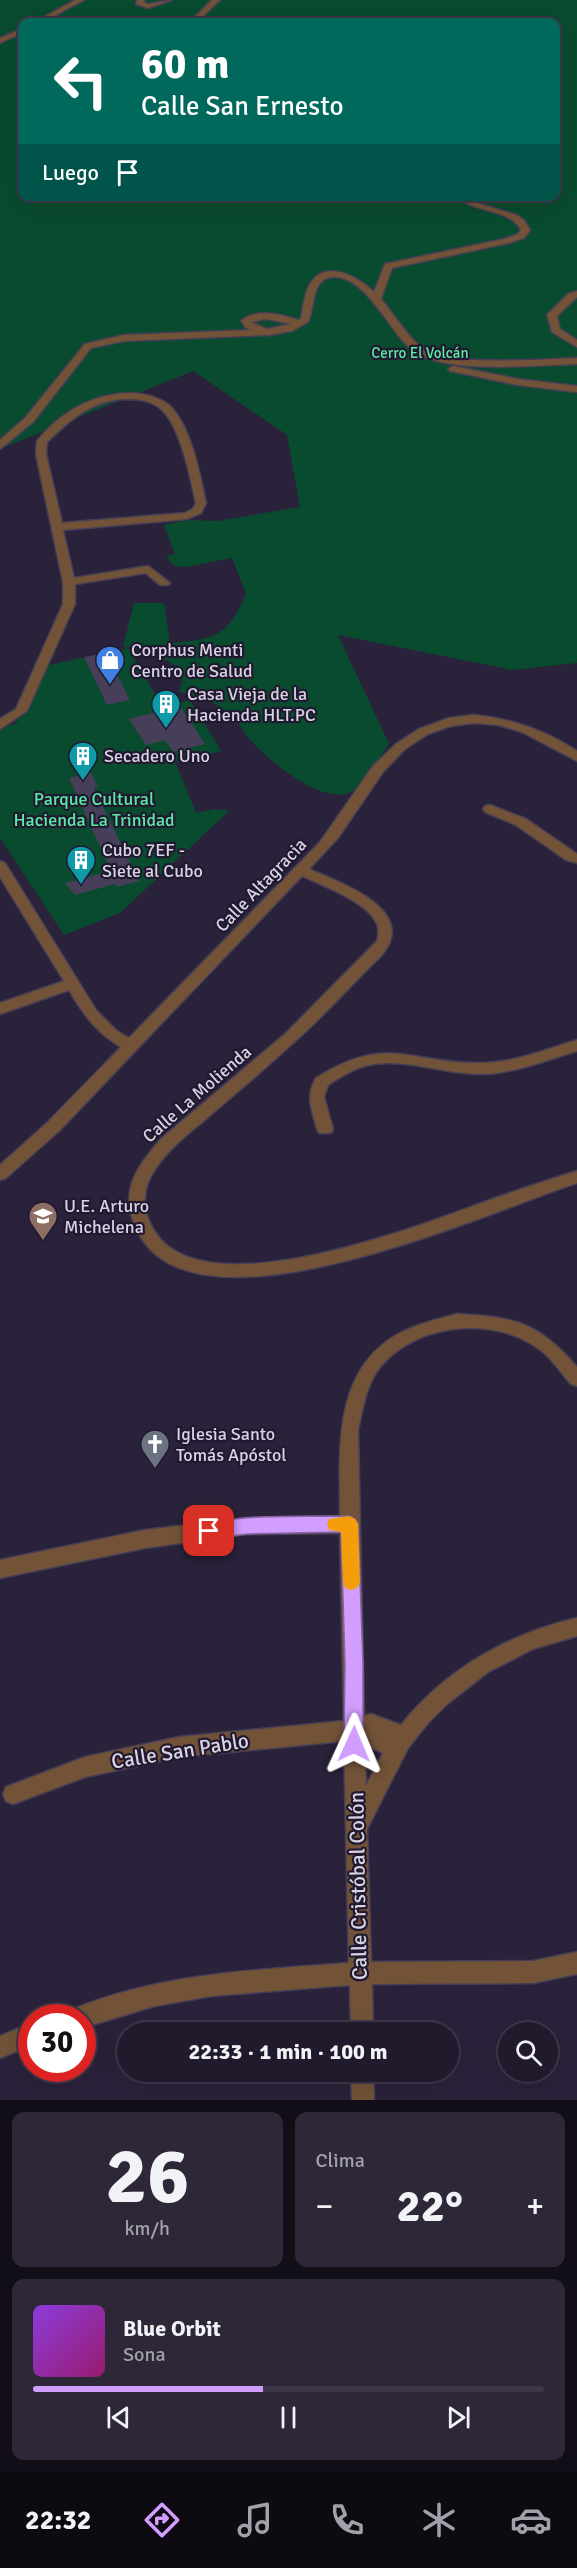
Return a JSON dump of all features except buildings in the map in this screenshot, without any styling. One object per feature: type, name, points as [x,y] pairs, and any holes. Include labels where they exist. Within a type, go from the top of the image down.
[{"type":"street","points":[[46,18],[80,0]]},
{"type":"street","points":[[141,0],[138,3],[148,6],[168,0]]},
{"type":"street","points":[[197,18],[216,0]]},
{"type":"street","points":[[0,41],[18,33]]},
{"type":"street","points":[[376,299],[388,266],[506,241],[520,236],[526,230],[523,222],[514,215],[472,206],[466,201]]},
{"type":"street","points":[[0,446],[29,420],[88,346],[124,338],[289,330],[305,320],[317,280],[326,275],[341,273],[354,280],[376,299],[424,360],[448,368],[518,382],[577,389]]},
{"type":"street","points":[[577,294],[571,296],[552,315],[555,330],[577,344]]},
{"type":"street","points":[[268,332],[249,326],[246,321],[251,318],[273,315],[299,324]]},
{"type":"street","points":[[419,351],[458,361],[577,361]]},
{"type":"street","points":[[0,725],[21,711],[69,604],[69,582],[57,528],[41,454],[42,441],[80,409],[100,400],[141,397],[163,405],[172,415],[187,456],[201,503],[197,511],[187,516],[57,528]]},
{"type":"street","points":[[69,582],[148,569],[164,583]]},
{"type":"street","name":"Calle Altagracia","points":[[0,1174],[54,1126],[336,832],[378,770],[404,744],[442,725],[477,719],[510,723],[546,736],[577,758]]},
{"type":"street","points":[[490,809],[521,822],[570,857],[577,859]]},
{"type":"street","points":[[0,866],[91,1014],[112,1035],[130,1046]]},
{"type":"street","name":"Calle La Molienda","points":[[300,870],[370,904],[381,916],[385,928],[384,941],[375,953],[290,1038],[167,1143],[150,1162],[140,1178],[137,1212],[152,1241],[164,1253],[200,1268],[229,1270],[258,1268],[338,1257],[420,1232],[577,1177]]},
{"type":"street","points":[[0,1009],[74,983]]},
{"type":"street","points":[[325,1129],[316,1097],[321,1082],[338,1070],[360,1060],[388,1056],[466,1068],[488,1068],[577,1045]]},
{"type":"street","name":"Calle Cristóbal Colón","points":[[362,2022],[349,1524],[349,1430],[352,1408],[358,1390],[375,1361],[404,1339],[438,1325],[457,1321],[495,1323],[512,1327],[550,1348],[577,1379]]},
{"type":"street","points":[[0,1569],[145,1539],[247,1526],[349,1524]]},
{"type":"street","points":[[358,1825],[401,1742],[433,1702],[466,1676],[534,1638],[577,1628]]},
{"type":"street","points":[[353,1730],[401,1742]]},
{"type":"street","name":"Calle San Pablo","points":[[12,1794],[84,1767],[179,1747],[353,1730]]},
{"type":"street","points":[[96,2013],[181,1989],[211,1985],[360,1973],[533,1972],[577,1963]]},
{"type":"street","points":[[0,2047],[18,2040]]},
{"type":"street","points":[[362,2082],[363,2100]]},
{"type":"green space","name":"Cerro El Volcán","points":[[0,0],[577,0],[577,663],[512,670],[338,635],[389,744],[360,785],[345,794],[331,794],[316,789],[286,772],[253,743],[236,720],[221,707],[179,692],[184,672],[155,655],[139,649],[123,647],[134,603],[164,603],[170,643],[199,640],[218,633],[233,619],[246,594],[232,558],[186,567],[174,566],[166,556],[175,554],[164,525],[187,520],[217,521],[300,507],[287,435],[193,371],[0,449]]},
{"type":"green space","name":"Parque Cultural Hacienda La Trinidad","points":[[128,648],[163,707],[190,700],[221,751],[175,762],[196,813],[215,809],[229,811],[120,913],[64,935],[0,838],[0,729],[16,723],[49,665]]},
{"type":"slow traffic","points":[[335,1524],[349,1524],[351,1582]]},
{"type":"place","name":"Corphus Menti Centro de Salud","points":[[110,686]]},
{"type":"place","name":"Casa Vieja de la Hacienda HLT.PC","points":[[166,730]]},
{"type":"place","name":"Secadero Uno","points":[[83,782]]},
{"type":"place","name":"Cubo 7EF - Siete al Cubo","points":[[81,886]]},
{"type":"place","name":"U.E. Arturo Michelena","points":[[43,1242]]},
{"type":"place","name":"Iglesia Santo Tomás Apóstol","points":[[155,1470]]},
{"type":"route","points":[[209,1531],[247,1526],[349,1524],[354,1664],[354,1744]]}]
